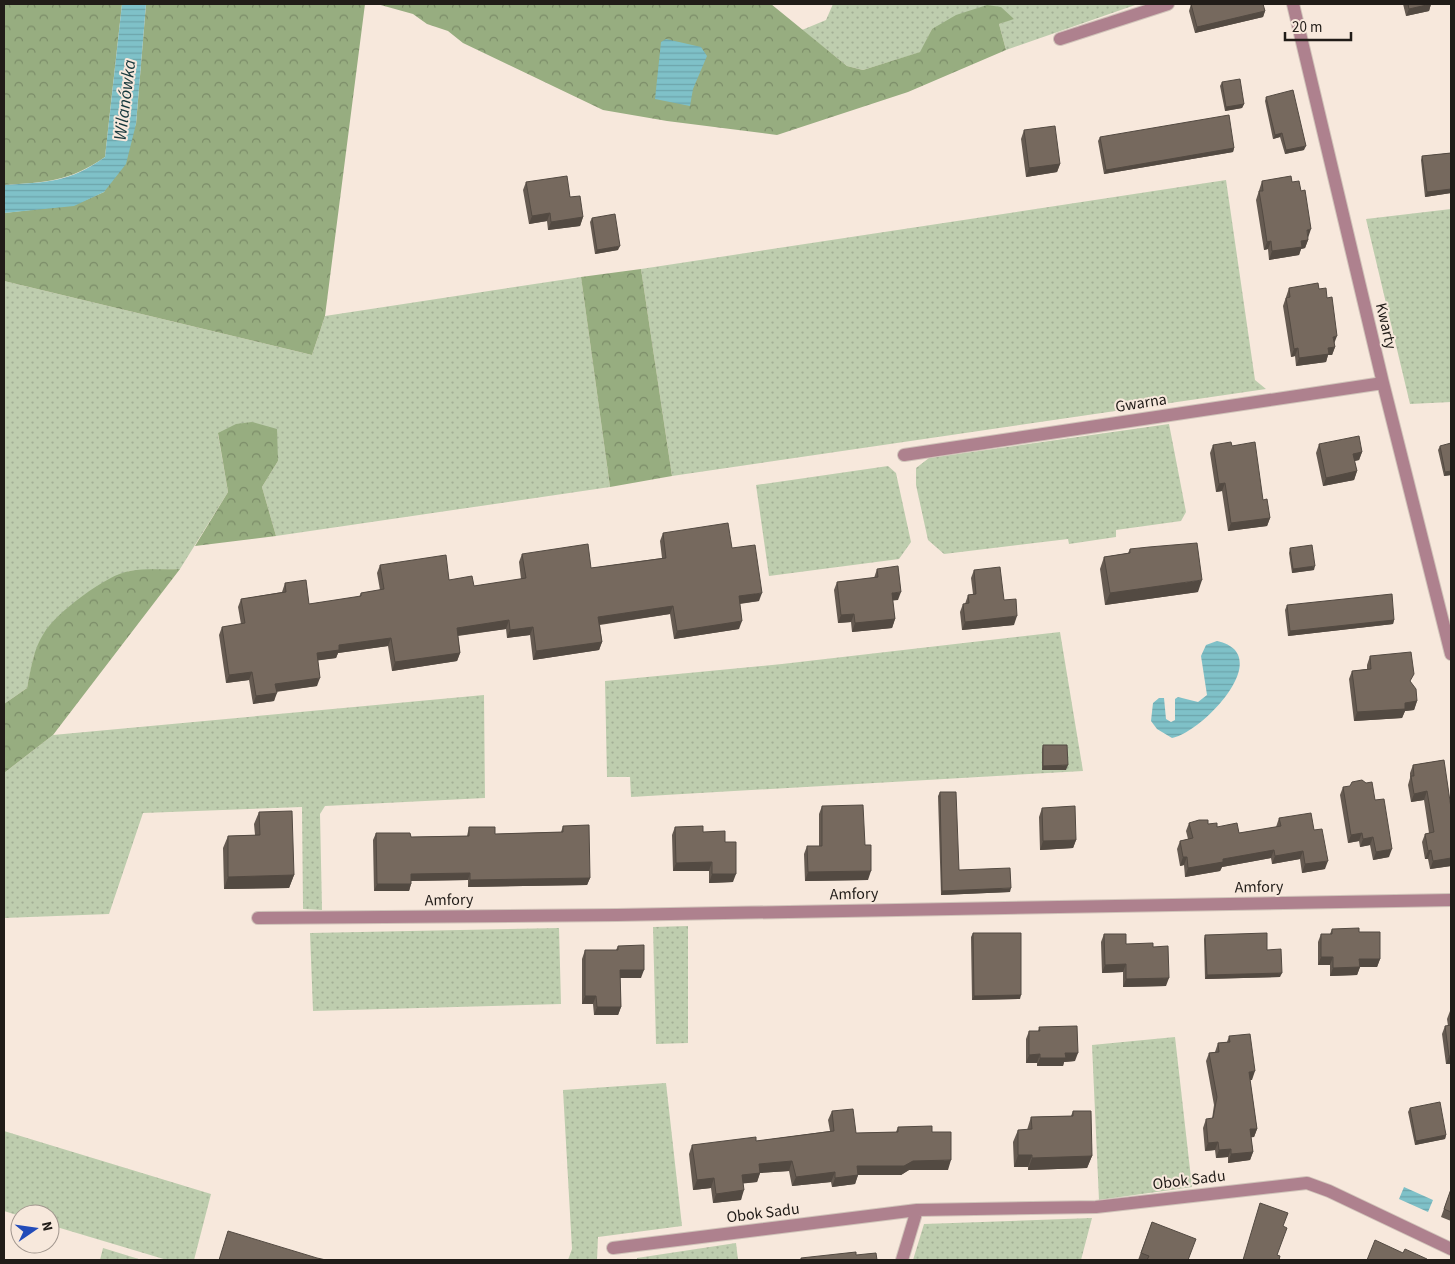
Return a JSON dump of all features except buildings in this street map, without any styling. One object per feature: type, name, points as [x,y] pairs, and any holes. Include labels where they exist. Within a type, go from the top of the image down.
[{"type":"street","points":[[1060,39],[1168,4]]},
{"type":"street","name":"Kwarty","points":[[1293,4],[1383,382],[1451,654]]},
{"type":"street","name":"Gwarna","points":[[904,455],[1383,382]]},
{"type":"street","name":"Amfory","points":[[258,918],[617,915],[1451,900]]},
{"type":"street","name":"Obok Sadu","points":[[613,1248],[917,1210],[1096,1208],[1307,1183],[1329,1191],[1451,1249]]},
{"type":"street","points":[[902,1260],[917,1210]]},
{"type":"green space","points":[[4,4],[122,4],[105,157],[80,172],[57,179],[4,185]]},
{"type":"green space","points":[[146,4],[365,4],[325,316],[312,355],[4,281],[4,213],[74,205],[104,192],[136,124]]},
{"type":"green space","points":[[377,4],[771,4],[847,66],[863,70],[920,52],[932,29],[956,15],[987,5],[1001,7],[1014,19],[999,24],[1006,50],[908,92],[777,135],[667,121],[603,110],[463,43],[448,31],[427,24],[413,14]]},
{"type":"green space","points":[[833,4],[1138,4],[1006,50],[999,24],[1014,18],[932,29],[921,52],[863,70],[847,66],[802,30],[826,20]]},
{"type":"green space","points":[[1226,180],[1255,380],[1266,389],[672,476],[641,269]]},
{"type":"green space","points":[[1451,209],[1451,402],[1410,404],[1366,219]]},
{"type":"green space","points":[[641,269],[672,476],[610,487],[581,277]]},
{"type":"green space","points":[[581,277],[610,487],[276,536],[262,487],[278,461],[218,434],[228,492],[180,569],[129,571],[34,655],[27,688],[4,704],[4,281],[312,355],[325,316]]},
{"type":"green space","points":[[252,422],[277,429],[278,461],[262,487],[276,536],[195,546],[228,492],[218,433],[236,424]]},
{"type":"green space","points":[[1169,424],[1186,512],[1181,521],[1116,530],[1116,537],[1069,544],[1068,539],[944,554],[928,540],[916,485],[916,468],[929,458]]},
{"type":"green space","points":[[888,466],[896,473],[911,542],[899,559],[769,576],[756,485]]},
{"type":"green space","points":[[180,569],[53,735],[4,773],[4,704],[27,688],[37,646],[50,625],[70,605],[96,587],[120,574],[142,570]]},
{"type":"green space","points":[[1060,632],[1083,771],[631,797],[630,777],[607,777],[605,681],[782,664]]},
{"type":"green space","points":[[484,695],[485,798],[325,806],[320,814],[322,910],[303,909],[302,807],[143,813],[109,914],[4,918],[4,773],[53,735]]},
{"type":"green space","points":[[688,926],[688,1043],[656,1044],[653,927]]},
{"type":"green space","points":[[559,928],[561,1004],[313,1011],[310,933]]},
{"type":"green space","points":[[1175,1037],[1192,1187],[1099,1200],[1092,1045]]},
{"type":"green space","points":[[666,1083],[682,1226],[598,1237],[597,1260],[568,1260],[572,1249],[563,1090]]},
{"type":"green space","points":[[4,1131],[211,1194],[194,1260],[167,1260],[60,1228],[60,1204],[10,1204],[10,1213],[4,1211]]},
{"type":"green space","points":[[1092,1218],[1081,1260],[913,1260],[924,1224]]},
{"type":"green space","points":[[736,1243],[738,1260],[637,1260],[637,1258]]},
{"type":"green space","points":[[103,1248],[142,1260],[100,1260]]},
{"type":"water","name":"Wilanówka","points":[[122,4],[146,4],[136,124],[126,164],[104,192],[74,206],[4,213],[4,185],[57,180],[80,172],[105,157]]},
{"type":"water","points":[[666,39],[701,47],[707,56],[693,89],[690,106],[655,99],[661,42]]},
{"type":"water","points":[[1217,641],[1234,649],[1240,661],[1237,676],[1229,692],[1216,708],[1185,733],[1172,738],[1157,729],[1151,721],[1153,703],[1159,698],[1164,698],[1166,719],[1171,722],[1175,720],[1175,699],[1178,697],[1198,702],[1207,695],[1201,656],[1206,645]]},
{"type":"water","points":[[1404,1187],[1433,1200],[1428,1212],[1399,1199]]}]
